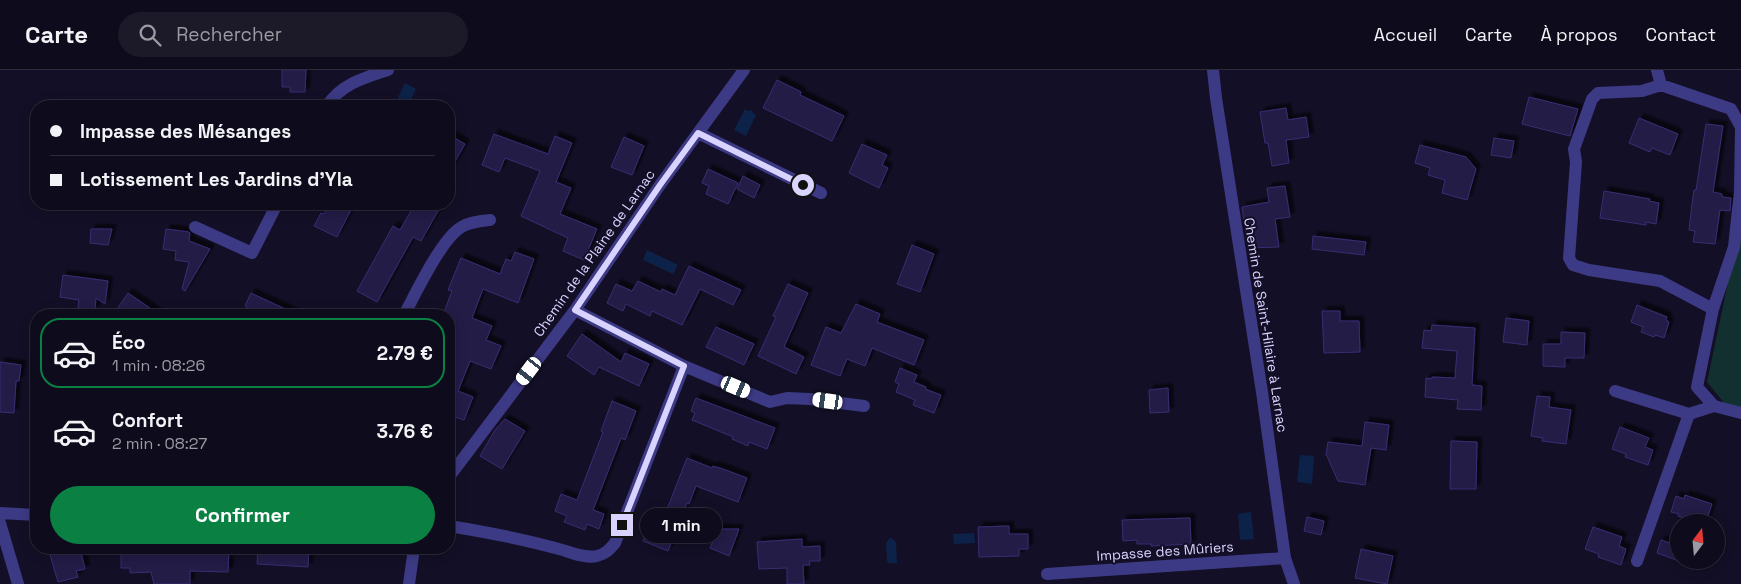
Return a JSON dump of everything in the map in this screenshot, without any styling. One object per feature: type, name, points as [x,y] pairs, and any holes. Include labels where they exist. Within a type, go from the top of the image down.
[{"type":"street","points":[[332,100],[340,90],[360,79],[388,70]]},
{"type":"street","name":"Chemin de la Plaine de Larnac","points":[[455,469],[575,310],[660,185],[744,70]]},
{"type":"street","name":"Chemin de Saint-Hilaire à Larnac","points":[[1213,70],[1285,558],[1294,584]]},
{"type":"street","points":[[1657,70],[1660,85]]},
{"type":"street","points":[[1713,309],[1660,281],[1589,270],[1573,265],[1569,258],[1576,162],[1574,149],[1592,99],[1598,93],[1642,91],[1660,85],[1732,109],[1741,127],[1740,191],[1734,247],[1713,309],[1697,387],[1714,406]]},
{"type":"street","points":[[698,133],[820,194]]},
{"type":"street","points":[[195,227],[252,253],[274,210]]},
{"type":"street","points":[[407,309],[447,238],[461,227],[479,221],[490,220]]},
{"type":"street","points":[[575,310],[684,366],[770,402],[787,398],[864,406]]},
{"type":"street","points":[[455,527],[559,549],[582,556],[596,557],[608,552],[615,543],[684,366]]},
{"type":"street","points":[[1615,391],[1689,414],[1714,406],[1741,413]]},
{"type":"street","points":[[1637,562],[1689,414]]},
{"type":"street","points":[[0,513],[30,515]]},
{"type":"street","points":[[0,523],[18,584]]},
{"type":"street","points":[[409,584],[413,554]]},
{"type":"street","name":"Impasse des Mûriers","points":[[1047,574],[1285,558]]},
{"type":"green space","points":[[1741,221],[1741,408],[1725,404],[1707,382]]},
{"type":"water","points":[[405,83],[416,89],[411,100],[397,100]]},
{"type":"water","points":[[745,109],[748,111],[752,110],[756,115],[746,136],[734,130]]},
{"type":"water","points":[[647,250],[678,265],[673,274],[643,260]]},
{"type":"water","points":[[1300,455],[1314,456],[1312,484],[1297,482]]},
{"type":"water","points":[[1251,512],[1254,539],[1240,540],[1238,514]]},
{"type":"water","points":[[974,533],[975,543],[954,544],[953,534]]},
{"type":"water","points":[[890,538],[896,543],[897,563],[888,563],[887,561],[886,543]]},
{"type":"building","points":[[282,70],[306,70],[305,92],[290,92],[290,87],[282,87]]},
{"type":"building","points":[[777,80],[801,92],[800,95],[844,116],[832,141],[763,108]]},
{"type":"building","points":[[1529,97],[1578,109],[1570,136],[1522,124]]},
{"type":"building","points":[[1286,108],[1288,120],[1306,117],[1309,137],[1286,140],[1289,163],[1272,166],[1268,143],[1265,143],[1260,112]]},
{"type":"building","points":[[1639,118],[1678,134],[1670,155],[1652,148],[1650,152],[1629,143]]},
{"type":"building","points":[[1706,124],[1723,126],[1713,192],[1722,194],[1722,197],[1731,198],[1730,211],[1720,210],[1715,244],[1693,242],[1695,231],[1689,230]]},
{"type":"building","points":[[494,134],[548,154],[555,136],[572,143],[556,182],[571,188],[560,214],[597,229],[584,260],[563,251],[568,238],[521,216],[540,171],[505,158],[499,172],[482,165]]},
{"type":"building","points":[[624,137],[644,146],[632,175],[611,167]]},
{"type":"building","points":[[455,138],[465,144],[455,162]]},
{"type":"building","points":[[1494,138],[1514,141],[1511,158],[1491,155]]},
{"type":"building","points":[[862,144],[887,155],[882,165],[888,168],[879,188],[849,173]]},
{"type":"building","points":[[1420,145],[1466,157],[1476,169],[1467,200],[1442,193],[1445,180],[1428,175],[1430,168],[1415,163]]},
{"type":"building","points":[[708,169],[738,183],[728,204],[706,194],[709,186],[702,183]]},
{"type":"building","points":[[743,176],[760,185],[754,198],[737,189]]},
{"type":"building","points":[[1285,186],[1290,217],[1275,219],[1279,247],[1248,248],[1242,207],[1269,202],[1267,188]]},
{"type":"building","points":[[1604,191],[1650,199],[1649,201],[1659,203],[1656,224],[1646,222],[1646,225],[1600,218]]},
{"type":"building","points":[[326,210],[351,210],[337,237],[314,226],[321,213],[324,214]]},
{"type":"building","points":[[412,210],[439,210],[421,241],[413,237],[377,302],[357,291],[393,226],[400,230]]},
{"type":"building","points":[[91,229],[112,229],[108,245],[90,243]]},
{"type":"building","points":[[166,229],[189,232],[189,241],[210,249],[185,291],[182,289],[189,262],[175,260],[176,251],[163,249]]},
{"type":"building","points":[[1313,236],[1366,242],[1364,255],[1312,249]]},
{"type":"building","points":[[912,245],[934,254],[920,292],[897,284]]},
{"type":"building","points":[[515,252],[534,259],[518,303],[483,289],[472,318],[492,326],[486,340],[501,346],[491,369],[470,361],[458,391],[473,397],[464,420],[455,417],[455,309],[445,309],[452,291],[448,290],[461,258],[500,274],[506,259],[511,261]]},
{"type":"building","points":[[689,266],[741,290],[733,305],[700,289],[682,325],[652,311],[650,316],[626,304],[623,311],[607,303],[616,284],[632,291],[638,281],[661,292],[662,289],[675,295]]},
{"type":"building","points":[[63,275],[108,281],[105,304],[96,298],[95,309],[78,308],[79,300],[60,297]]},
{"type":"building","points":[[788,284],[808,293],[784,347],[804,357],[796,374],[758,356],[776,317],[773,316]]},
{"type":"building","points":[[128,293],[151,309],[117,309]]},
{"type":"building","points":[[251,293],[285,309],[246,309],[245,306]]},
{"type":"building","points":[[856,304],[880,314],[877,322],[924,340],[914,365],[872,348],[865,366],[847,359],[840,376],[811,365],[826,327],[841,333]]},
{"type":"building","points":[[1637,305],[1667,317],[1666,320],[1669,322],[1664,338],[1655,335],[1654,337],[1641,332],[1643,327],[1631,322]]},
{"type":"building","points":[[1322,311],[1340,311],[1340,321],[1359,321],[1360,352],[1324,353]]},
{"type":"building","points":[[1506,318],[1529,321],[1527,345],[1503,342]]},
{"type":"building","points":[[1432,325],[1475,328],[1472,385],[1482,386],[1481,410],[1457,409],[1458,400],[1425,397],[1426,378],[1455,378],[1457,351],[1422,348],[1424,330],[1431,331]]},
{"type":"building","points":[[716,327],[754,344],[744,365],[706,347]]},
{"type":"building","points":[[1561,332],[1585,333],[1584,358],[1565,358],[1565,367],[1543,366],[1543,344],[1561,344]]},
{"type":"building","points":[[582,334],[621,362],[625,353],[649,364],[639,386],[599,367],[594,375],[567,356]]},
{"type":"building","points":[[0,362],[21,365],[19,381],[16,381],[14,413],[0,412]]},
{"type":"building","points":[[900,368],[917,375],[914,382],[926,387],[925,389],[941,395],[934,413],[913,405],[915,400],[896,392],[899,384],[895,382]]},
{"type":"building","points":[[1168,388],[1169,412],[1150,413],[1149,390]]},
{"type":"building","points":[[1537,396],[1550,397],[1549,407],[1571,410],[1566,444],[1542,441],[1543,438],[1531,436]]},
{"type":"building","points":[[696,398],[775,428],[767,449],[749,442],[748,446],[732,439],[733,437],[692,420],[695,413],[691,411]]},
{"type":"building","points":[[612,401],[636,411],[625,440],[621,438],[593,510],[604,514],[599,529],[587,524],[585,530],[564,522],[567,516],[555,511],[561,494],[577,500],[603,432],[601,431]]},
{"type":"building","points":[[505,419],[525,431],[502,469],[480,456],[495,430]]},
{"type":"building","points":[[1365,422],[1389,425],[1386,450],[1371,448],[1365,485],[1338,481],[1326,454],[1328,442],[1362,446]]},
{"type":"building","points":[[1620,427],[1649,438],[1645,447],[1653,450],[1648,465],[1625,457],[1626,454],[1612,449]]},
{"type":"building","points":[[1451,441],[1477,442],[1476,489],[1450,489]]},
{"type":"building","points":[[687,458],[712,468],[713,466],[747,478],[738,502],[696,486],[689,504],[687,503],[668,551],[643,541],[654,512],[664,517]]},
{"type":"building","points":[[1685,495],[1712,504],[1709,514],[1679,514],[1671,512],[1676,496],[1684,499]]},
{"type":"building","points":[[1307,517],[1324,521],[1321,535],[1304,531]]},
{"type":"building","points":[[1190,518],[1191,544],[1151,546],[1151,544],[1137,544],[1137,540],[1123,541],[1122,520]]},
{"type":"building","points":[[1009,526],[1009,534],[1028,534],[1028,549],[1019,549],[1019,556],[979,557],[978,527]]},
{"type":"building","points":[[1593,527],[1622,537],[1619,546],[1626,549],[1621,565],[1598,557],[1599,554],[1585,549]]},
{"type":"building","points":[[718,529],[739,529],[729,556],[710,548]]},
{"type":"building","points":[[802,539],[802,547],[820,546],[820,561],[809,561],[810,565],[803,565],[804,584],[787,584],[787,568],[759,569],[757,542]]},
{"type":"building","points":[[1661,540],[1670,543],[1670,558],[1657,553]]},
{"type":"building","points":[[1361,549],[1393,556],[1387,584],[1355,578]]},
{"type":"building","points":[[50,554],[81,554],[85,569],[76,571],[78,577],[58,582]]},
{"type":"building","points":[[121,554],[229,554],[228,572],[190,571],[190,584],[154,584],[151,572],[130,573],[130,568],[121,568]]},
{"type":"building","points":[[258,554],[309,554],[308,567],[257,564]]},
{"type":"route","points":[[622,525],[684,366],[575,310],[660,185],[698,133],[803,185]]}]
